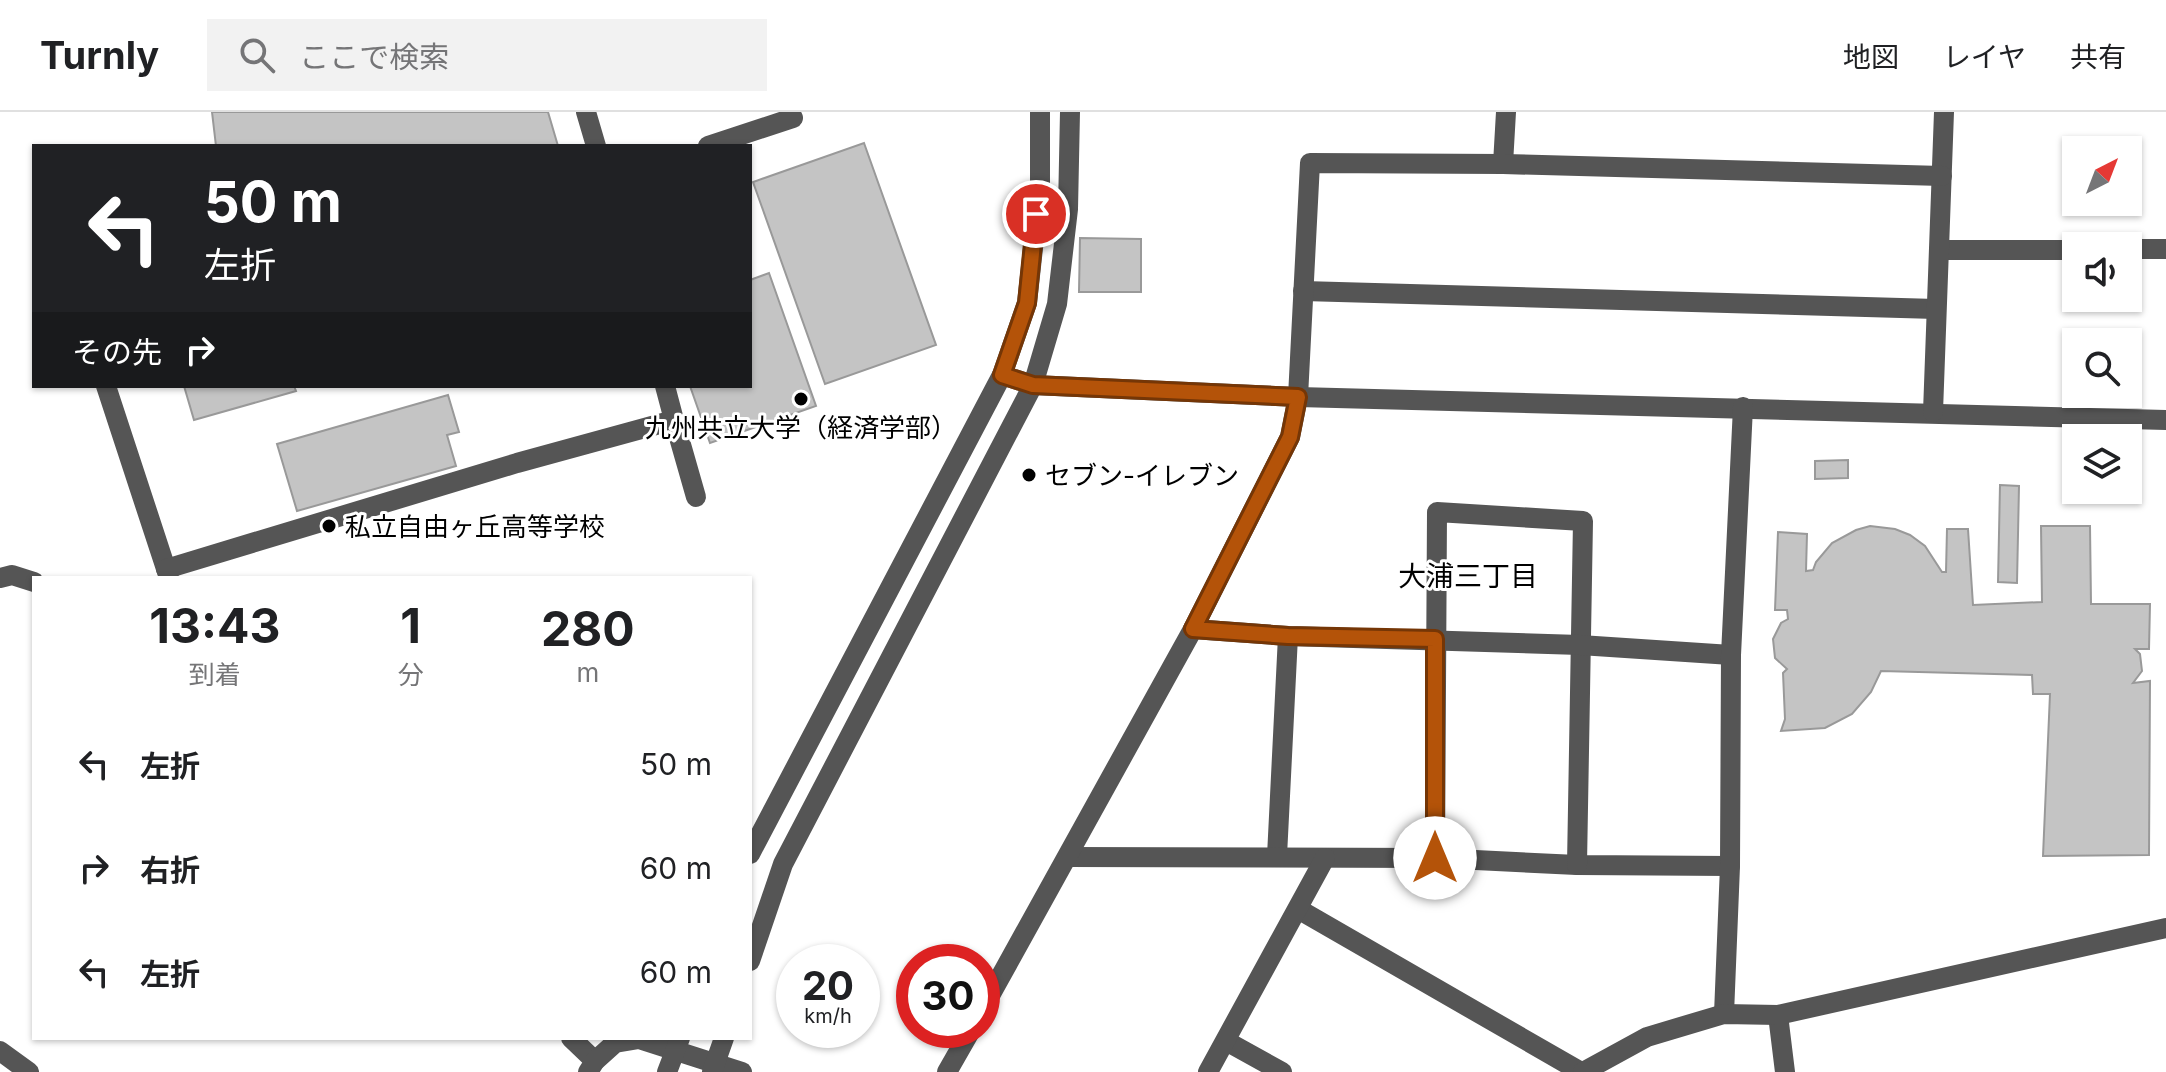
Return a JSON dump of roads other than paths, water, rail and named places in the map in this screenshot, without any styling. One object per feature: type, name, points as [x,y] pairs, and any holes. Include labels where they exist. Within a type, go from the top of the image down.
[{"type":"street","points":[[586,112],[595,144]]},
{"type":"street","points":[[714,144],[793,118],[790,112]]},
{"type":"street","points":[[752,850],[1002,375],[1027,303],[1040,184],[1040,112]]},
{"type":"street","points":[[752,955],[783,864],[1033,385],[1057,304],[1068,209],[1070,112]]},
{"type":"street","points":[[1503,164],[1506,112]]},
{"type":"street","points":[[1933,412],[1944,112]]},
{"type":"street","points":[[1000,978],[1193,629],[1290,437],[1298,397],[1310,163],[1503,164],[1942,176]]},
{"type":"street","points":[[2142,249],[2166,249]]},
{"type":"street","points":[[1939,250],[2062,250]]},
{"type":"street","points":[[1303,291],[1936,309]]},
{"type":"street","points":[[1002,375],[1033,385],[1298,397],[2166,420]]},
{"type":"street","points":[[107,388],[168,574],[517,463],[674,420]]},
{"type":"street","points":[[666,388],[696,497]]},
{"type":"street","points":[[1724,1014],[1730,866],[1731,655],[1743,407]]},
{"type":"street","points":[[1435,858],[1437,512],[1583,521],[1577,865]]},
{"type":"street","points":[[0,578],[12,575],[32,581]]},
{"type":"street","points":[[1193,629],[1288,636],[1580,645],[1731,655]]},
{"type":"street","points":[[1277,856],[1288,636]]},
{"type":"street","points":[[1068,857],[1435,858],[1577,865],[1730,866]]},
{"type":"street","points":[[1208,1072],[1325,858]]},
{"type":"street","points":[[1298,909],[1582,1072],[1647,1037],[1724,1014],[1778,1015],[2166,928]]},
{"type":"street","points":[[1778,1015],[1785,1072]]},
{"type":"street","points":[[572,1040],[592,1067],[615,1043],[633,1040]]},
{"type":"street","points":[[647,1040],[677,1044],[714,1067],[742,1072]]},
{"type":"street","points":[[714,1067],[723,1040]]},
{"type":"street","points":[[1226,1041],[1282,1072]]},
{"type":"street","points":[[667,1072],[677,1044]]},
{"type":"street","points":[[947,1072],[961,1048]]},
{"type":"street","points":[[0,1051],[29,1072]]},
{"type":"place","name":"九州共立大学（経済学部）","points":[[801,399]]},
{"type":"place","name":"セブン-イレブン","points":[[1029,475]]},
{"type":"place","name":"私立自由ヶ丘高等学校","points":[[329,526]]},
{"type":"district","name":"大浦三丁目","points":[[1468,576]]}]
